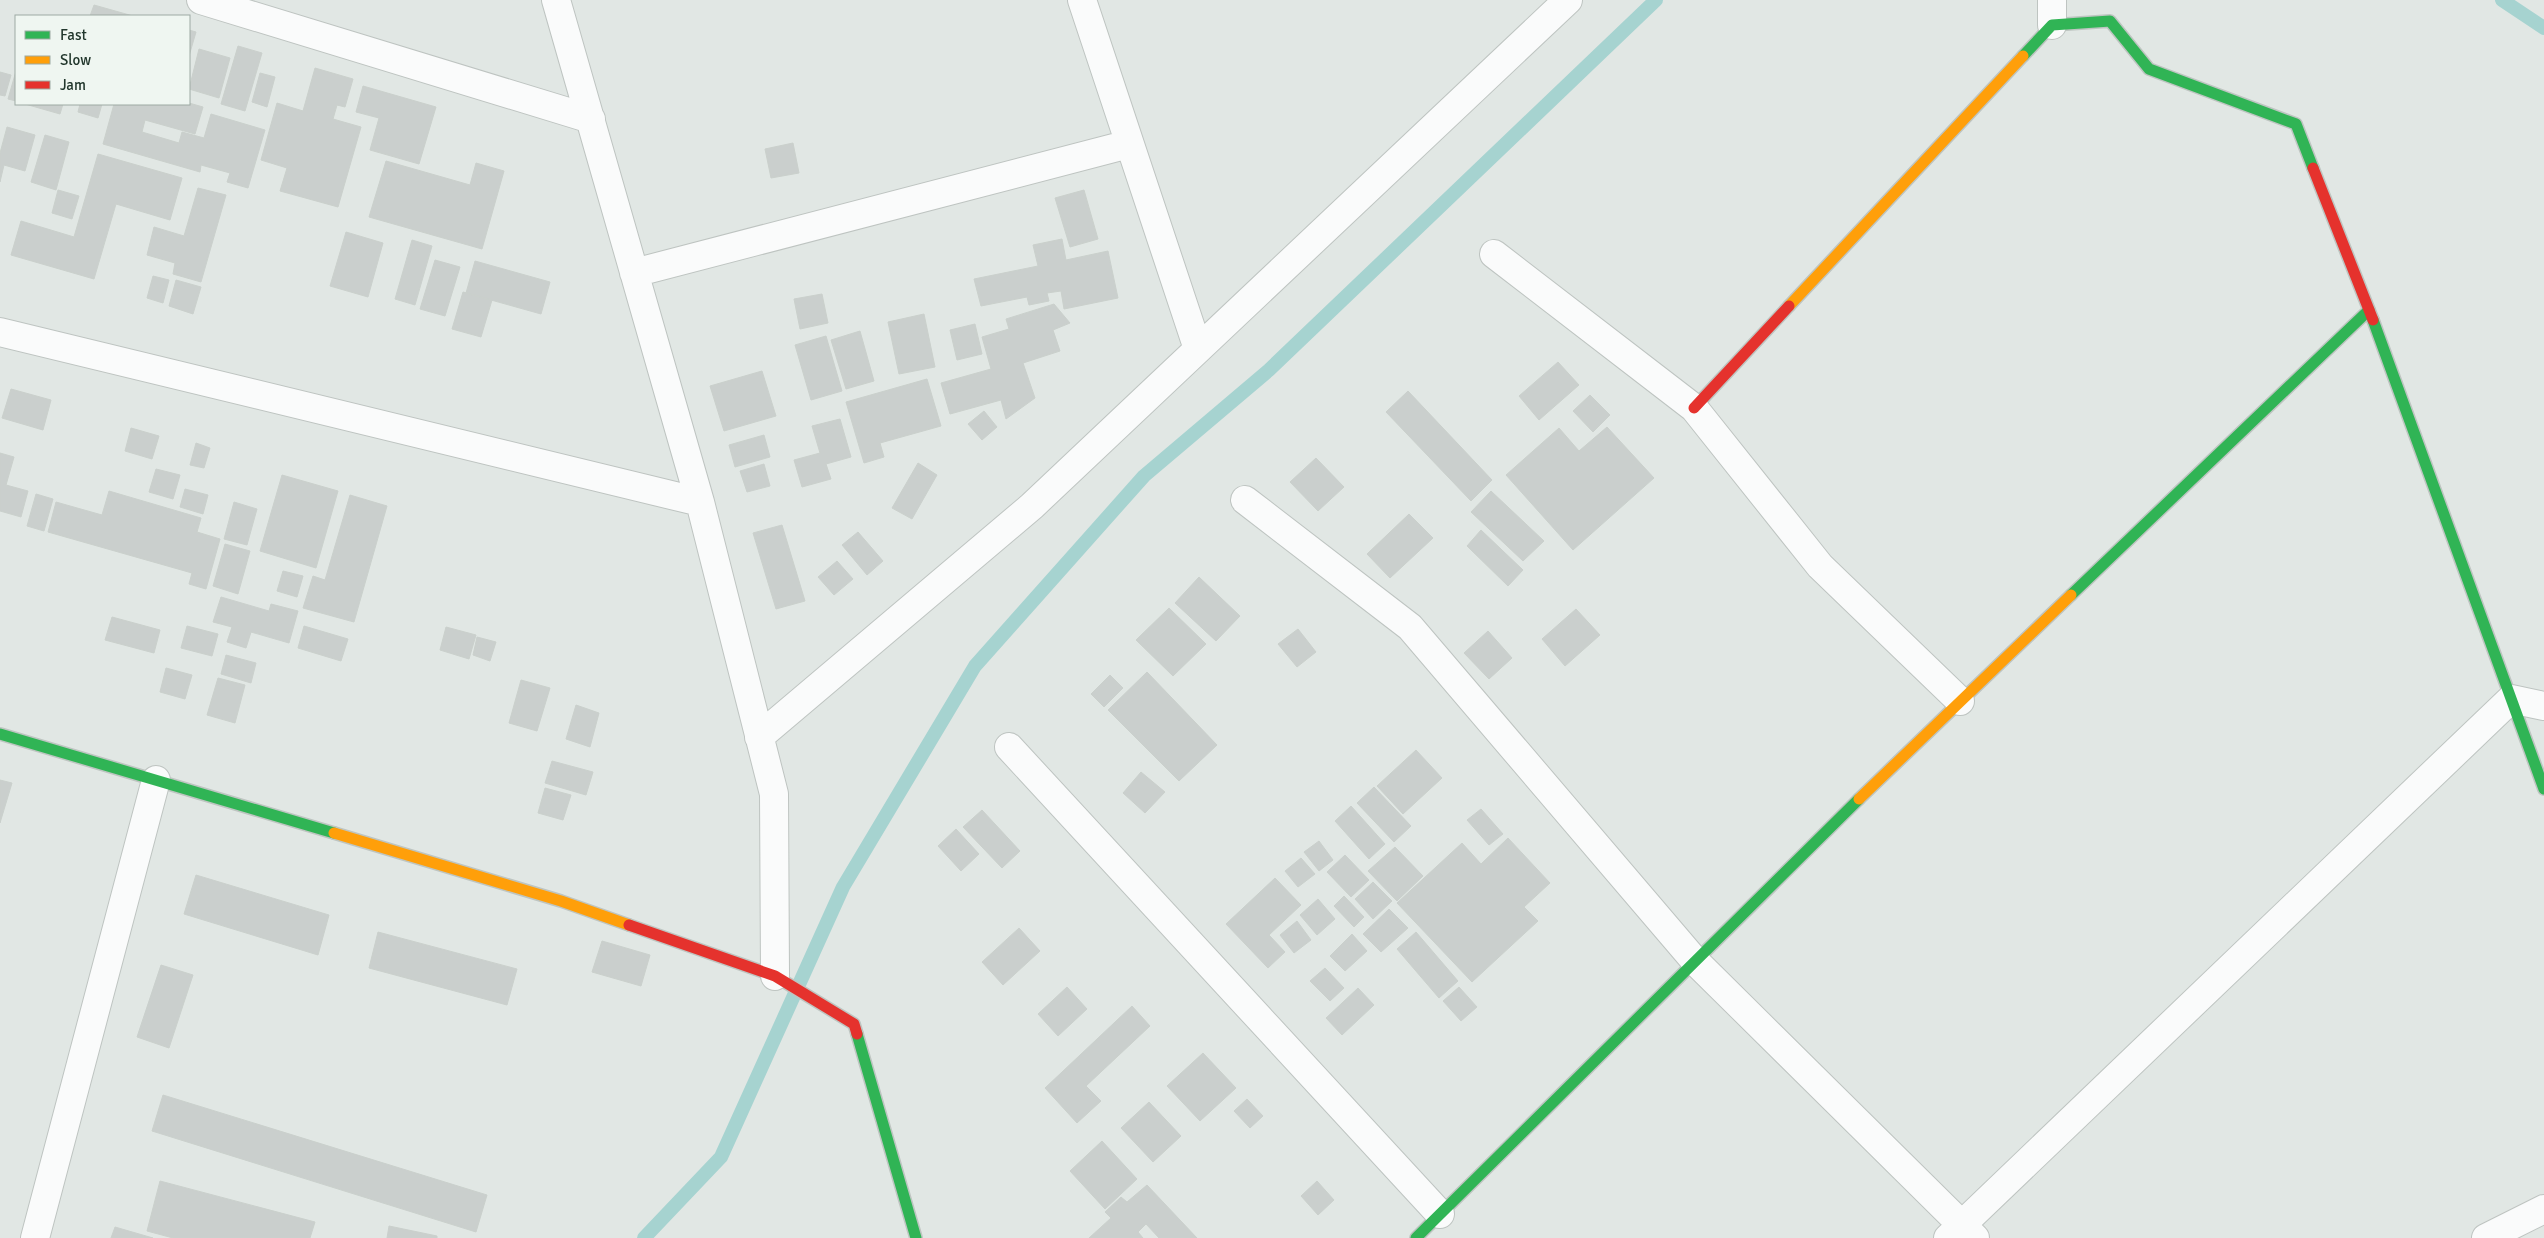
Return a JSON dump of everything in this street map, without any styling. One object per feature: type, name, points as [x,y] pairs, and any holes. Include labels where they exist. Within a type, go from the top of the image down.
[{"type":"street","points":[[201,0],[591,119]]},
{"type":"street","points":[[556,0],[700,502],[774,794],[775,976]]},
{"type":"street","points":[[1082,0],[1198,350]]},
{"type":"street","points":[[759,737],[1032,506],[1568,0]]},
{"type":"street","points":[[1694,408],[2052,13],[2110,21],[2149,70],[2296,124],[2368,310],[2544,789]]},
{"type":"street","points":[[634,273],[1129,144]]},
{"type":"street","points":[[1494,254],[1694,408],[1820,566],[1960,701]]},
{"type":"street","points":[[1416,1238],[1960,701],[2368,310]]},
{"type":"street","points":[[0,332],[700,502]]},
{"type":"street","points":[[1245,500],[1410,627],[1696,961],[1961,1234],[2511,699]]},
{"type":"street","points":[[2511,699],[2544,706]]},
{"type":"street","points":[[0,734],[561,901],[775,976],[854,1024],[916,1238]]},
{"type":"street","points":[[1009,746],[1440,1214]]},
{"type":"street","points":[[35,1238],[156,780]]},
{"type":"street","points":[[2486,1238],[2544,1209]]},
{"type":"building","points":[[94,5],[129,15],[90,15]]},
{"type":"building","points":[[190,30],[196,32],[190,53]]},
{"type":"building","points":[[238,46],[262,53],[245,111],[221,104]]},
{"type":"building","points":[[199,49],[230,58],[219,98],[190,89]]},
{"type":"building","points":[[315,68],[353,79],[345,107],[337,105],[333,119],[361,127],[338,207],[280,191],[287,168],[261,160],[277,103],[303,111]]},
{"type":"building","points":[[0,72],[11,75],[5,96],[0,95]]},
{"type":"building","points":[[260,73],[275,77],[267,107],[252,102]]},
{"type":"building","points":[[15,74],[15,101],[8,99]]},
{"type":"building","points":[[363,86],[436,107],[419,164],[370,150],[379,118],[356,112]]},
{"type":"building","points":[[190,103],[203,107],[195,134],[145,120],[142,132],[179,143],[182,132],[204,138],[211,114],[265,130],[248,188],[227,182],[230,173],[201,165],[200,172],[103,144],[114,105],[190,105]]},
{"type":"building","points":[[28,105],[63,105],[60,114]]},
{"type":"building","points":[[80,105],[102,105],[98,118],[78,112]]},
{"type":"building","points":[[7,127],[35,135],[25,171],[4,165],[0,182],[0,153]]},
{"type":"building","points":[[45,135],[69,142],[56,190],[31,182]]},
{"type":"building","points":[[793,143],[799,173],[771,178],[765,149]]},
{"type":"building","points":[[98,154],[182,178],[170,220],[116,204],[94,279],[11,255],[21,221],[74,237]]},
{"type":"building","points":[[386,161],[470,185],[476,163],[504,171],[482,249],[369,217]]},
{"type":"building","points":[[198,188],[226,195],[201,282],[173,274],[175,263],[147,255],[154,227],[184,236]]},
{"type":"building","points":[[58,190],[79,196],[72,219],[52,213]]},
{"type":"building","points":[[1084,190],[1098,239],[1070,247],[1055,198]]},
{"type":"building","points":[[346,232],[383,243],[368,297],[330,286]]},
{"type":"building","points":[[1062,239],[1066,260],[1108,251],[1118,298],[1064,309],[1061,291],[1047,293],[1049,301],[1029,305],[1027,297],[981,306],[974,279],[1038,266],[1033,245]]},
{"type":"building","points":[[412,240],[432,246],[415,305],[395,299]]},
{"type":"building","points":[[435,260],[460,267],[445,316],[420,309]]},
{"type":"building","points":[[475,261],[550,282],[541,314],[466,293]]},
{"type":"building","points":[[153,276],[169,280],[163,303],[147,298]]},
{"type":"building","points":[[176,280],[201,287],[193,314],[169,306]]},
{"type":"building","points":[[463,292],[492,300],[481,337],[452,329]]},
{"type":"building","points":[[822,294],[828,323],[800,329],[794,299]]},
{"type":"building","points":[[1054,304],[1070,323],[1053,330],[1060,351],[1023,363],[1035,398],[1006,419],[1001,400],[950,414],[941,383],[991,369],[982,337],[1009,329],[1006,319]]},
{"type":"building","points":[[924,314],[935,367],[899,374],[888,322]]},
{"type":"building","points":[[975,324],[982,354],[957,360],[950,330]]},
{"type":"building","points":[[860,331],[874,381],[846,389],[831,340]]},
{"type":"building","points":[[826,336],[842,391],[811,400],[795,345]]},
{"type":"building","points":[[1558,362],[1579,385],[1539,420],[1519,396]]},
{"type":"building","points":[[762,371],[776,416],[724,431],[710,386]]},
{"type":"building","points":[[927,379],[941,426],[880,443],[884,457],[864,463],[846,402]]},
{"type":"building","points":[[11,389],[51,400],[43,430],[2,418]]},
{"type":"building","points":[[1408,391],[1492,480],[1471,501],[1386,412]]},
{"type":"building","points":[[1590,395],[1610,415],[1593,432],[1573,411]]},
{"type":"building","points":[[984,411],[997,427],[982,440],[968,424]]},
{"type":"building","points":[[840,419],[851,457],[826,464],[831,479],[802,487],[794,460],[820,453],[812,426]]},
{"type":"building","points":[[1607,427],[1654,478],[1573,550],[1506,475],[1559,428],[1579,451]]},
{"type":"building","points":[[131,428],[159,436],[152,459],[125,451]]},
{"type":"building","points":[[764,435],[770,457],[735,467],[729,445]]},
{"type":"building","points":[[196,443],[210,448],[204,468],[190,465]]},
{"type":"building","points":[[0,453],[14,457],[6,485],[28,491],[21,517],[0,511]]},
{"type":"building","points":[[1316,458],[1344,487],[1318,511],[1290,482]]},
{"type":"building","points":[[918,463],[937,475],[912,519],[892,508]]},
{"type":"building","points":[[764,464],[770,486],[747,492],[740,471]]},
{"type":"building","points":[[156,469],[180,475],[173,499],[149,492]]},
{"type":"building","points":[[282,475],[338,491],[316,568],[260,551]]},
{"type":"building","points":[[185,489],[208,495],[203,514],[180,507]]},
{"type":"building","points":[[109,491],[201,518],[197,532],[220,539],[206,589],[189,584],[192,573],[48,532],[56,502],[102,515]]},
{"type":"building","points":[[1491,491],[1544,541],[1523,561],[1471,512]]},
{"type":"building","points":[[36,494],[53,499],[44,531],[27,526]]},
{"type":"building","points":[[350,495],[387,506],[354,622],[303,608],[313,576],[325,580]]},
{"type":"building","points":[[234,502],[257,509],[247,545],[224,539]]},
{"type":"building","points":[[1409,514],[1433,538],[1390,578],[1367,554]]},
{"type":"building","points":[[782,525],[805,601],[776,609],[753,533]]},
{"type":"building","points":[[1481,530],[1523,570],[1508,586],[1467,546]]},
{"type":"building","points":[[858,532],[883,561],[867,575],[842,545]]},
{"type":"building","points":[[225,544],[250,551],[238,594],[213,586]]},
{"type":"building","points":[[837,561],[853,579],[834,595],[818,577]]},
{"type":"building","points":[[283,571],[303,576],[297,597],[277,591]]},
{"type":"building","points":[[1199,577],[1240,616],[1216,641],[1175,603]]},
{"type":"building","points":[[221,597],[269,611],[271,604],[298,611],[289,643],[251,632],[246,648],[227,642],[232,627],[213,622]]},
{"type":"building","points":[[1169,608],[1206,644],[1173,676],[1136,640]]},
{"type":"building","points":[[1576,609],[1600,635],[1565,666],[1542,639]]},
{"type":"building","points":[[112,617],[160,630],[154,653],[105,640]]},
{"type":"building","points":[[187,626],[218,634],[212,656],[181,648]]},
{"type":"building","points":[[304,626],[348,639],[341,661],[298,648]]},
{"type":"building","points":[[446,627],[476,635],[469,659],[440,650]]},
{"type":"building","points":[[1298,629],[1316,652],[1297,667],[1278,644]]},
{"type":"building","points":[[1488,631],[1512,658],[1489,679],[1464,653]]},
{"type":"building","points":[[477,637],[496,642],[490,661],[473,655]]},
{"type":"building","points":[[226,655],[256,663],[251,683],[221,674]]},
{"type":"building","points":[[166,668],[192,675],[185,699],[160,692]]},
{"type":"building","points":[[1147,672],[1217,745],[1179,781],[1108,710]]},
{"type":"building","points":[[1110,675],[1123,688],[1104,707],[1091,694]]},
{"type":"building","points":[[218,678],[245,685],[235,723],[207,715]]},
{"type":"building","points":[[521,680],[550,688],[537,731],[509,723]]},
{"type":"building","points":[[576,705],[599,713],[590,747],[566,739]]},
{"type":"building","points":[[1416,750],[1442,778],[1403,814],[1377,786]]},
{"type":"building","points":[[552,761],[593,772],[586,795],[545,783]]},
{"type":"building","points":[[1141,772],[1165,792],[1145,813],[1123,793]]},
{"type":"building","points":[[0,780],[12,783],[0,823]]},
{"type":"building","points":[[1374,787],[1411,826],[1394,842],[1357,803]]},
{"type":"building","points":[[545,788],[571,795],[563,820],[538,813]]},
{"type":"building","points":[[1351,806],[1385,844],[1369,859],[1335,821]]},
{"type":"building","points":[[1481,809],[1503,834],[1489,845],[1467,820]]},
{"type":"building","points":[[982,810],[1020,851],[1002,868],[963,827]]},
{"type":"building","points":[[956,829],[979,854],[961,871],[938,846]]},
{"type":"building","points":[[1508,838],[1550,883],[1524,907],[1538,921],[1472,982],[1397,903],[1462,843],[1481,864]]},
{"type":"building","points":[[1319,841],[1333,860],[1319,871],[1304,852]]},
{"type":"building","points":[[1395,847],[1423,876],[1397,901],[1368,871]]},
{"type":"building","points":[[1345,855],[1369,880],[1351,897],[1327,872]]},
{"type":"building","points":[[1301,858],[1315,874],[1298,887],[1285,871]]},
{"type":"building","points":[[196,875],[329,915],[318,955],[184,914]]},
{"type":"building","points":[[1275,878],[1301,905],[1269,935],[1285,952],[1268,968],[1226,924]]},
{"type":"building","points":[[1373,882],[1392,901],[1373,919],[1355,899]]},
{"type":"building","points":[[1344,896],[1364,917],[1354,927],[1334,906]]},
{"type":"building","points":[[1318,899],[1335,919],[1317,935],[1300,915]]},
{"type":"building","points":[[1389,909],[1408,928],[1381,952],[1363,934]]},
{"type":"building","points":[[1297,921],[1311,940],[1294,953],[1280,935]]},
{"type":"building","points":[[1019,928],[1040,951],[1003,985],[982,962]]},
{"type":"building","points":[[378,932],[517,969],[507,1005],[369,968]]},
{"type":"building","points":[[1416,932],[1458,981],[1439,998],[1397,949]]},
{"type":"building","points":[[1352,934],[1367,951],[1345,971],[1330,956]]},
{"type":"building","points":[[602,941],[650,955],[641,986],[592,972]]},
{"type":"building","points":[[161,965],[193,975],[169,1048],[137,1037]]},
{"type":"building","points":[[1325,968],[1344,988],[1330,1001],[1310,981]]},
{"type":"building","points":[[1067,987],[1087,1009],[1058,1036],[1038,1014]]},
{"type":"building","points":[[1459,987],[1477,1007],[1461,1021],[1443,1001]]},
{"type":"building","points":[[1358,988],[1374,1005],[1342,1035],[1326,1018]]},
{"type":"building","points":[[1132,1006],[1150,1026],[1086,1086],[1101,1101],[1077,1123],[1045,1088]]},
{"type":"building","points":[[1203,1053],[1236,1088],[1200,1121],[1167,1086]]},
{"type":"building","points":[[163,1095],[487,1195],[476,1232],[152,1131]]},
{"type":"building","points":[[1247,1099],[1263,1116],[1250,1128],[1234,1111]]},
{"type":"building","points":[[1149,1102],[1181,1136],[1153,1162],[1121,1128]]},
{"type":"building","points":[[1102,1141],[1137,1179],[1105,1209],[1070,1171]]},
{"type":"building","points":[[160,1181],[315,1222],[310,1238],[173,1238],[147,1231]]},
{"type":"building","points":[[1317,1181],[1334,1200],[1318,1215],[1301,1196]]},
{"type":"building","points":[[1147,1185],[1197,1238],[1159,1238],[1146,1224],[1138,1232],[1143,1238],[1089,1238],[1111,1218],[1105,1212],[1121,1197],[1127,1202]]},
{"type":"building","points":[[389,1226],[437,1236],[437,1238],[387,1238]]},
{"type":"building","points":[[115,1227],[153,1238],[111,1238]]},
{"type":"waterway","points":[[644,1238],[721,1157],[843,887],[975,666],[1144,476],[1269,370],[1656,0]]},
{"type":"waterway","points":[[2502,0],[2544,28]]},
{"type":"traffic: fast","points":[[2023,56],[2052,25],[2110,21],[2149,69],[2296,124],[2313,168]]},
{"type":"traffic: fast","points":[[2071,595],[2369,310]]},
{"type":"traffic: fast","points":[[2373,320],[2544,789]]},
{"type":"traffic: fast","points":[[0,734],[334,833]]},
{"type":"traffic: fast","points":[[1416,1238],[1859,799]]},
{"type":"traffic: fast","points":[[857,1034],[916,1238]]},
{"type":"traffic: slow","points":[[1789,306],[2023,56]]},
{"type":"traffic: slow","points":[[1859,799],[2071,595]]},
{"type":"traffic: slow","points":[[334,833],[561,901],[629,925]]},
{"type":"traffic: jam","points":[[2313,168],[2373,320]]},
{"type":"traffic: jam","points":[[1694,408],[1789,306]]},
{"type":"traffic: jam","points":[[629,925],[775,976],[854,1024],[857,1034]]}]
